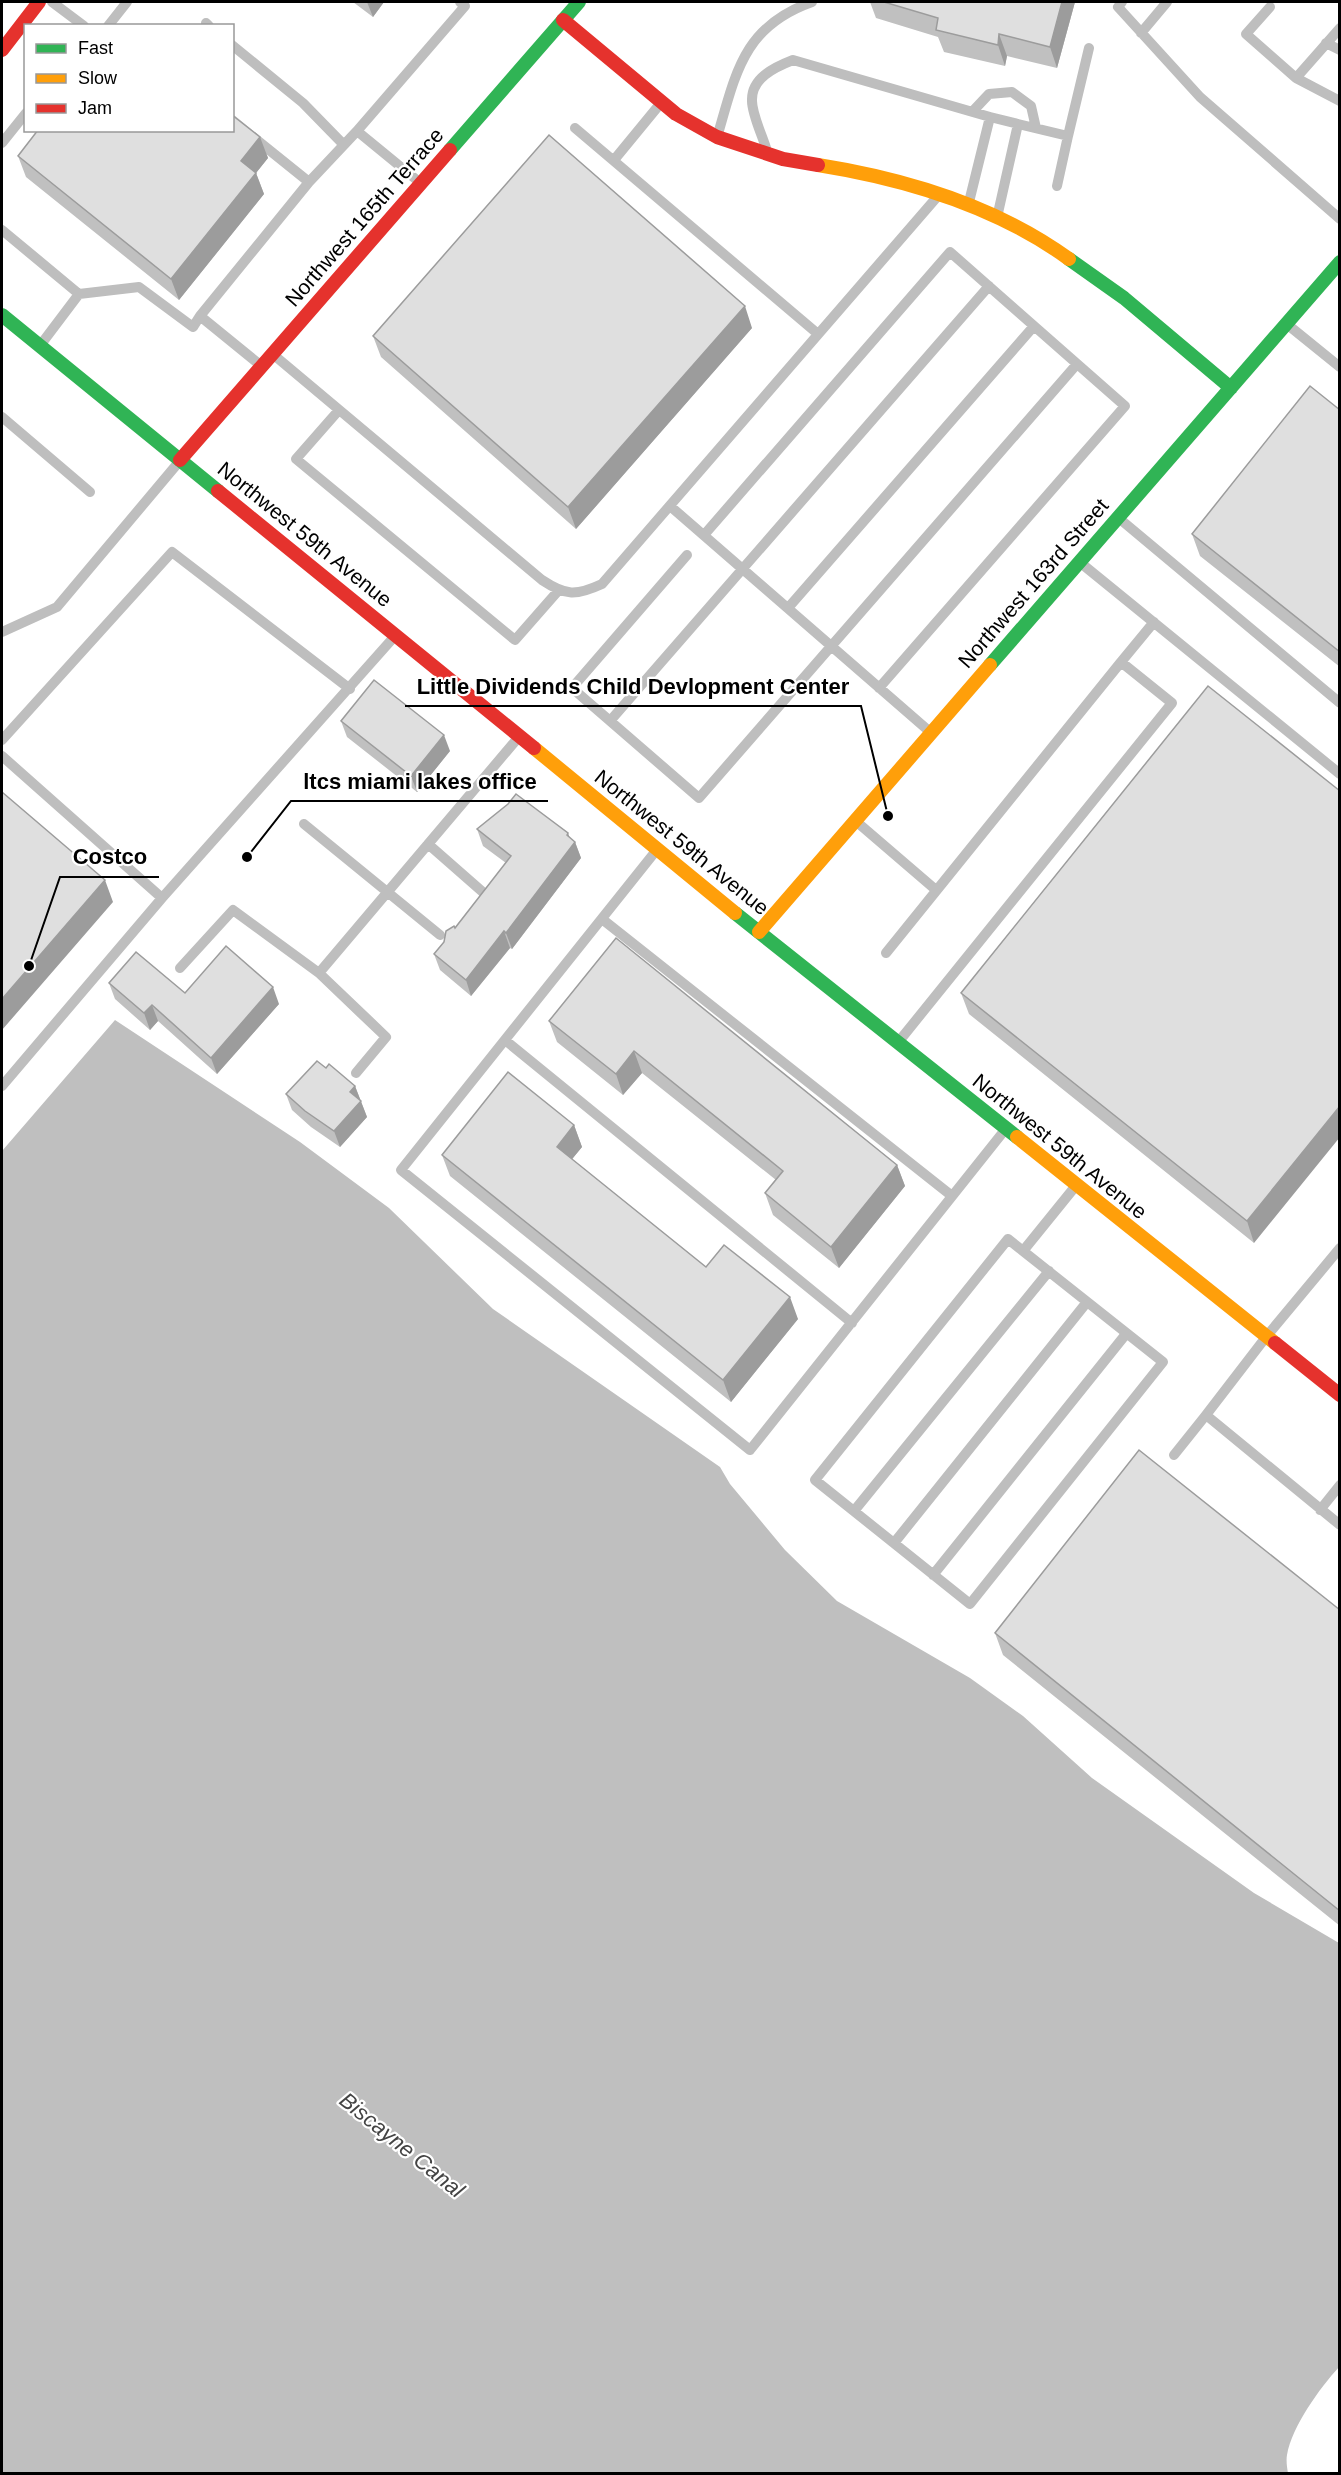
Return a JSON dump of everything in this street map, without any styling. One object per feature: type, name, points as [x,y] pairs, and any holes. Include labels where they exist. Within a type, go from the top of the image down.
[{"type":"street","points":[[2,50],[39,2]]},
{"type":"street","name":"Northwest 165th Terrace","points":[[180,460],[579,2]]},
{"type":"street","points":[[563,20],[676,114],[717,137],[783,159],[859,172],[920,188],[997,216],[1060,252],[1124,298],[1231,388]]},
{"type":"street","name":"Northwest 163rd Street","points":[[759,932],[1286,323],[1337,269]]},
{"type":"street","name":"Northwest 59th Avenue","points":[[2,315],[759,932],[1340,1395]]},
{"type":"lane","points":[[52,2],[81,24]]},
{"type":"lane","points":[[112,24],[127,2]]},
{"type":"lane","points":[[717,137],[737,70],[755,40],[775,19],[812,2]]},
{"type":"lane","points":[[1142,33],[1167,2]]},
{"type":"lane","points":[[40,346],[79,294],[139,286],[193,327],[309,182],[357,131],[465,3]]},
{"type":"lane","points":[[1118,3],[1200,97],[1340,219]]},
{"type":"lane","points":[[1269,3],[1246,34],[1296,78],[1340,101]]},
{"type":"lane","points":[[1296,78],[1340,28]]},
{"type":"lane","points":[[1326,43],[1340,50]]},
{"type":"lane","points":[[234,47],[303,103],[344,145]]},
{"type":"lane","points":[[1057,186],[1089,48]]},
{"type":"lane","points":[[768,154],[752,100],[759,80],[774,67],[793,60],[990,117],[1068,136]]},
{"type":"lane","points":[[973,111],[989,94],[1012,92],[1030,106],[1036,128]]},
{"type":"lane","points":[[614,160],[662,101]]},
{"type":"lane","points":[[2,143],[24,116]]},
{"type":"lane","points":[[968,205],[990,117]]},
{"type":"lane","points":[[234,122],[309,182]]},
{"type":"lane","points":[[997,216],[1018,124]]},
{"type":"lane","points":[[575,128],[818,334]]},
{"type":"lane","points":[[357,131],[421,183]]},
{"type":"lane","points":[[273,354],[542,580],[558,591],[581,594],[602,584],[939,195]]},
{"type":"lane","points":[[2,230],[79,294]]},
{"type":"lane","points":[[704,535],[951,252],[1125,406],[879,688]]},
{"type":"lane","points":[[610,721],[989,286]]},
{"type":"lane","points":[[200,316],[262,366]]},
{"type":"lane","points":[[1286,323],[1340,367]]},
{"type":"lane","points":[[788,608],[1034,326]]},
{"type":"lane","points":[[687,555],[572,688],[699,798],[1077,364]]},
{"type":"lane","points":[[339,410],[296,459],[515,640],[558,591]]},
{"type":"lane","points":[[2,417],[90,492]]},
{"type":"lane","points":[[2,632],[57,607],[180,460]]},
{"type":"lane","points":[[670,506],[931,733]]},
{"type":"lane","points":[[1118,518],[1340,703]]},
{"type":"lane","points":[[2,740],[172,552],[350,689]]},
{"type":"lane","points":[[1080,562],[1340,774]]},
{"type":"lane","points":[[886,952],[1154,622]]},
{"type":"lane","points":[[2,1086],[162,898],[396,635]]},
{"type":"lane","points":[[898,1043],[1172,703],[1121,662]]},
{"type":"lane","points":[[319,973],[519,736]]},
{"type":"lane","points":[[2,756],[162,898]]},
{"type":"lane","points":[[855,821],[936,890]]},
{"type":"lane","points":[[304,824],[440,935]]},
{"type":"lane","points":[[428,844],[485,894]]},
{"type":"lane","points":[[657,849],[401,1170],[750,1450],[1006,1129]]},
{"type":"lane","points":[[180,968],[233,910],[319,973],[386,1037],[356,1073]]},
{"type":"lane","points":[[602,919],[952,1196]]},
{"type":"lane","points":[[505,1040],[852,1323]]},
{"type":"lane","points":[[1023,1251],[1076,1185]]},
{"type":"lane","points":[[1008,1239],[1023,1251],[1163,1362],[970,1604],[815,1480],[1008,1239]]},
{"type":"lane","points":[[1174,1455],[1266,1337],[1340,1248]]},
{"type":"lane","points":[[854,1511],[1048,1271]]},
{"type":"lane","points":[[894,1544],[1087,1302]]},
{"type":"lane","points":[[933,1575],[1126,1334]]},
{"type":"lane","points":[[1206,1415],[1340,1525]]},
{"type":"lane","points":[[1320,1510],[1340,1485]]},
{"type":"water","name":"Biscayne Canal","points":[[115,1020],[300,1142],[389,1208],[493,1309],[720,1467],[730,1484],[785,1550],[837,1601],[970,1678],[1023,1716],[1092,1778],[1254,1893],[1339,1943],[1339,2367],[1316,2396],[1295,2432],[1287,2455],[1288,2473],[2,2473],[2,1151]]},
{"type":"building","points":[[884,2],[1062,2],[1050,47],[999,34],[998,45],[936,30],[938,18]]},
{"type":"building","points":[[234,117],[260,137],[241,161],[256,173],[171,279],[18,156],[36,132],[234,132]]},
{"type":"building","points":[[549,135],[745,306],[568,507],[373,336]]},
{"type":"building","points":[[1310,386],[1340,410],[1340,652],[1192,534]]},
{"type":"building","points":[[374,680],[444,735],[411,776],[341,721]]},
{"type":"building","points":[[1208,686],[1340,791],[1340,1106],[1247,1221],[961,993]]},
{"type":"building","points":[[2,792],[105,880],[2,999]]},
{"type":"building","points":[[516,794],[568,833],[567,835],[575,842],[506,933],[504,931],[466,980],[434,954],[444,942],[446,931],[454,926],[455,928],[511,856],[477,829],[508,804]]},
{"type":"building","points":[[616,938],[897,1165],[831,1247],[765,1193],[783,1171],[634,1051],[616,1074],[549,1021]]},
{"type":"building","points":[[226,946],[273,987],[211,1058],[152,1005],[144,1013],[109,983],[136,952],[185,993]]},
{"type":"building","points":[[317,1061],[326,1068],[329,1064],[355,1086],[350,1092],[361,1101],[334,1131],[305,1111],[286,1094]]},
{"type":"building","points":[[508,1072],[574,1125],[557,1147],[706,1267],[724,1245],[790,1297],[723,1380],[442,1155]]},
{"type":"building","points":[[1139,1450],[1340,1610],[1340,1911],[995,1633]]},
{"type":"traffic: fast","points":[[450,150],[579,2]]},
{"type":"traffic: fast","points":[[1069,259],[1124,298],[1231,388]]},
{"type":"traffic: fast","points":[[990,665],[1340,262]]},
{"type":"traffic: fast","points":[[2,315],[218,491]]},
{"type":"traffic: fast","points":[[735,913],[1017,1137]]},
{"type":"traffic: slow","points":[[818,165],[884,178],[949,197],[1011,224],[1041,240],[1069,259]]},
{"type":"traffic: slow","points":[[759,932],[990,665]]},
{"type":"traffic: slow","points":[[534,748],[735,913]]},
{"type":"traffic: slow","points":[[1017,1137],[1275,1343]]},
{"type":"traffic: jam","points":[[2,50],[39,2]]},
{"type":"traffic: jam","points":[[563,20],[676,114],[717,137],[783,159],[818,165]]},
{"type":"traffic: jam","points":[[180,460],[450,150]]},
{"type":"traffic: jam","points":[[218,491],[534,748]]},
{"type":"traffic: jam","points":[[1275,1343],[1340,1395]]},
{"type":"place","name":"Little Dividends Child Devlopment Center","points":[[888,816]]},
{"type":"place","name":"ltcs miami lakes office","points":[[247,857]]},
{"type":"place","name":"Costco","points":[[29,966]]}]
